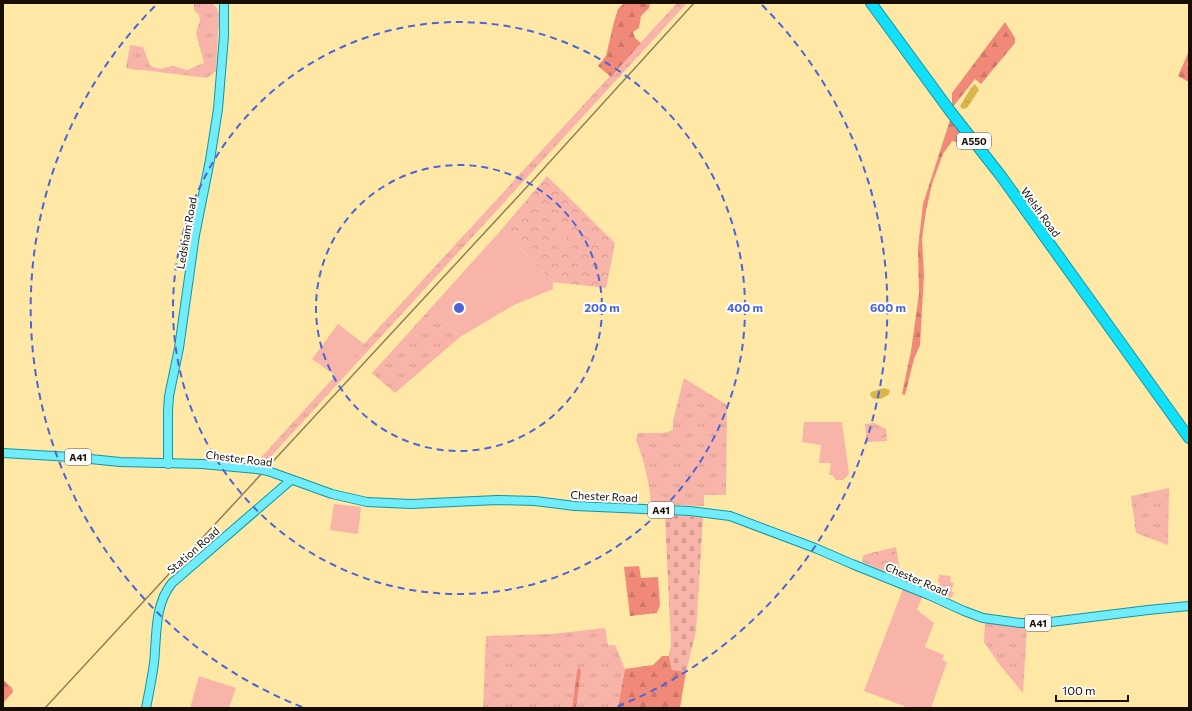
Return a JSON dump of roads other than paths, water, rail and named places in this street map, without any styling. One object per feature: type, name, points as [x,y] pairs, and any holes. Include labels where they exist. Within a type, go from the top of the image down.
[{"type":"highway","name":"Welsh Road","points":[[871,3],[950,111],[1001,176],[1189,438]]},
{"type":"main road","name":"Ledsham Road","points":[[168,464],[169,396],[179,348],[195,236],[210,160],[218,109],[224,36],[224,4]]},
{"type":"main road","name":"Chester Road","points":[[3,453],[71,457],[120,462],[202,464],[257,469],[268,471],[332,494],[367,502],[411,504],[497,500],[535,501],[575,506],[690,511],[730,516],[815,548],[930,595],[964,611],[983,618],[1020,623],[1066,621],[1189,606]]},
{"type":"main road","points":[[268,471],[276,478],[278,484],[274,494]]},
{"type":"main road","name":"Station Road","points":[[146,708],[154,663],[160,606],[166,590],[172,583],[291,480]]},
{"type":"water","points":[[975,84],[979,90],[967,108],[962,109],[960,106]]},
{"type":"water","points":[[884,388],[890,390],[889,394],[884,397],[877,399],[870,395],[871,392]]},
{"type":"railway","points":[[45,708],[536,177],[694,3]]}]
